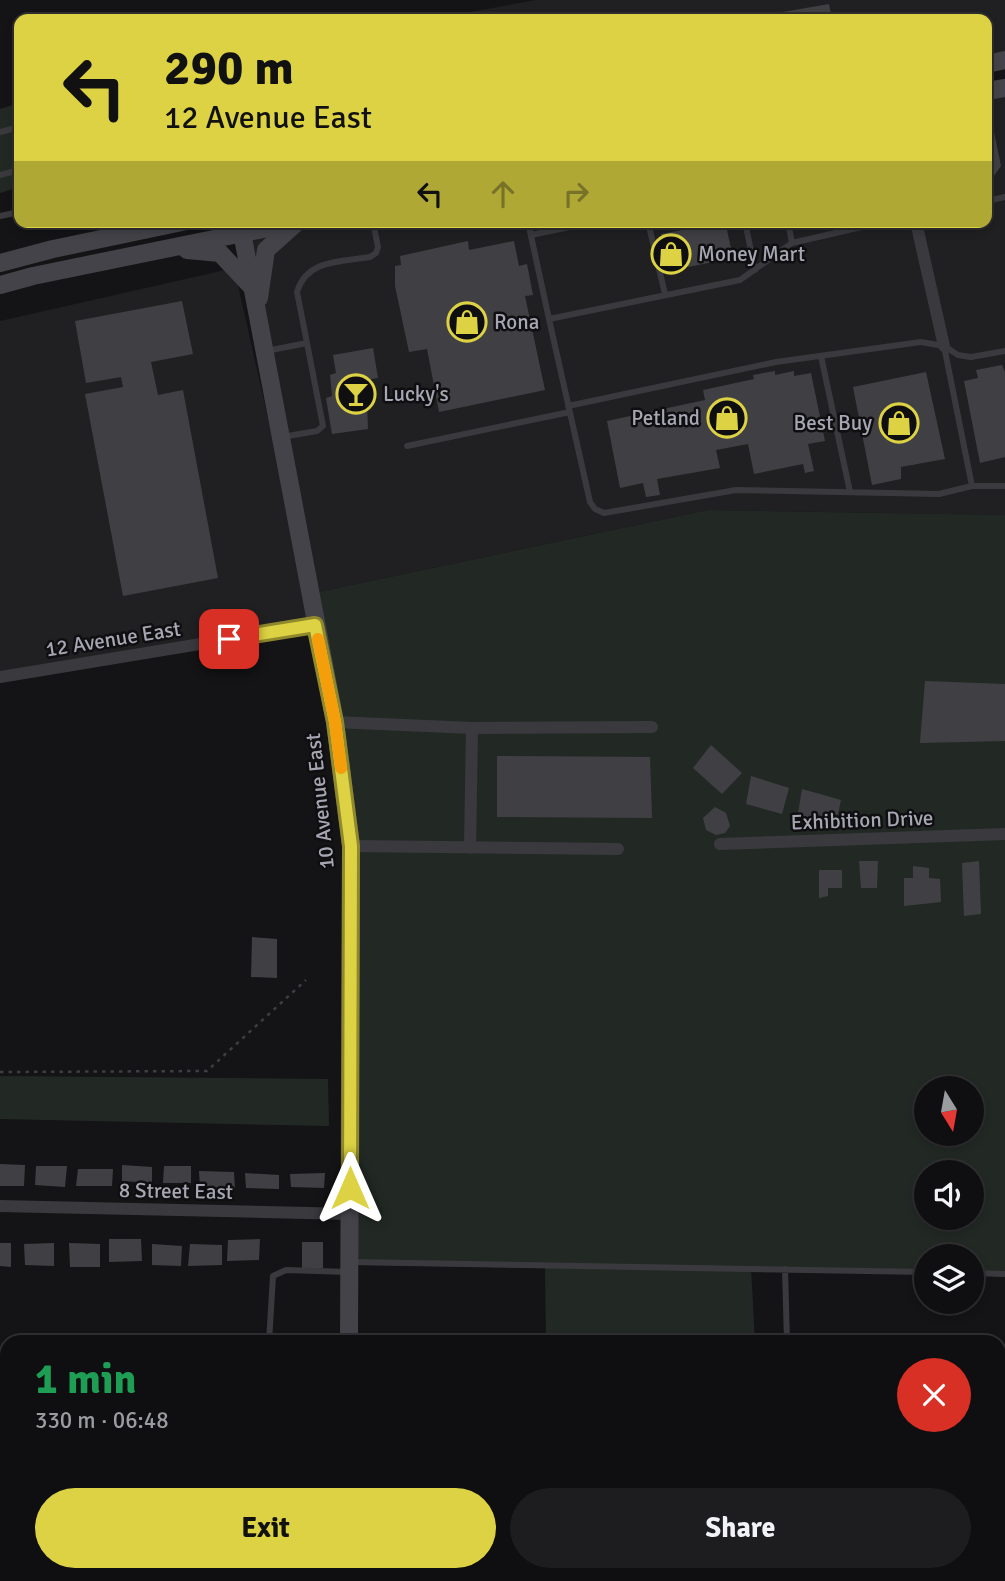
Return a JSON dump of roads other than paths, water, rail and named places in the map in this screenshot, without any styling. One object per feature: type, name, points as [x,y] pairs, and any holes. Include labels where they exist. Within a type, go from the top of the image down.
[{"type":"street","points":[[0,263],[153,228]]},
{"type":"street","points":[[0,285],[170,248],[242,228]]},
{"type":"street","name":"10 Avenue East","points":[[242,228],[335,722],[351,846],[349,1335]]},
{"type":"street","points":[[257,312],[266,250],[290,228]]},
{"type":"street","points":[[917,228],[944,346]]},
{"type":"street","points":[[170,248],[220,254],[252,287]]},
{"type":"street","name":"12 Avenue East","points":[[0,677],[315,625]]},
{"type":"street","points":[[335,722],[471,728],[652,727]]},
{"type":"street","points":[[470,848],[471,728]]},
{"type":"street","name":"Exhibition Drive","points":[[720,844],[1005,834]]},
{"type":"street","points":[[351,846],[618,849]]},
{"type":"street","name":"8 Street East","points":[[0,1206],[350,1214]]},
{"type":"lane","points":[[280,437],[317,430],[323,426],[298,292],[300,285],[307,273],[317,266],[370,257],[376,253],[378,247],[374,228]]},
{"type":"lane","points":[[529,228],[590,502],[596,509],[604,513],[736,490],[939,494],[972,486],[1005,486]]},
{"type":"lane","points":[[531,235],[564,228]]},
{"type":"lane","points":[[649,228],[665,294]]},
{"type":"lane","points":[[746,228],[755,270]]},
{"type":"lane","points":[[789,228],[792,243]]},
{"type":"lane","points":[[549,319],[740,280],[792,243],[857,228]]},
{"type":"lane","points":[[407,446],[776,362],[921,342],[944,346],[958,355],[971,357],[1005,351]]},
{"type":"lane","points":[[264,352],[307,343]]},
{"type":"lane","points":[[944,346],[972,486]]},
{"type":"lane","points":[[821,356],[850,492]]},
{"type":"lane","points":[[270,1335],[273,1276],[286,1269],[350,1267],[914,1272]]},
{"type":"lane","points":[[785,1269],[787,1335]]},
{"type":"lane","points":[[984,1273],[1005,1274]]},
{"type":"place","name":"Money Mart","points":[[671,254]]},
{"type":"place","name":"Rona","points":[[467,322]]},
{"type":"place","name":"Lucky's","points":[[356,394]]},
{"type":"place","name":"Petland","points":[[727,418]]},
{"type":"place","name":"Best Buy","points":[[899,423]]}]
